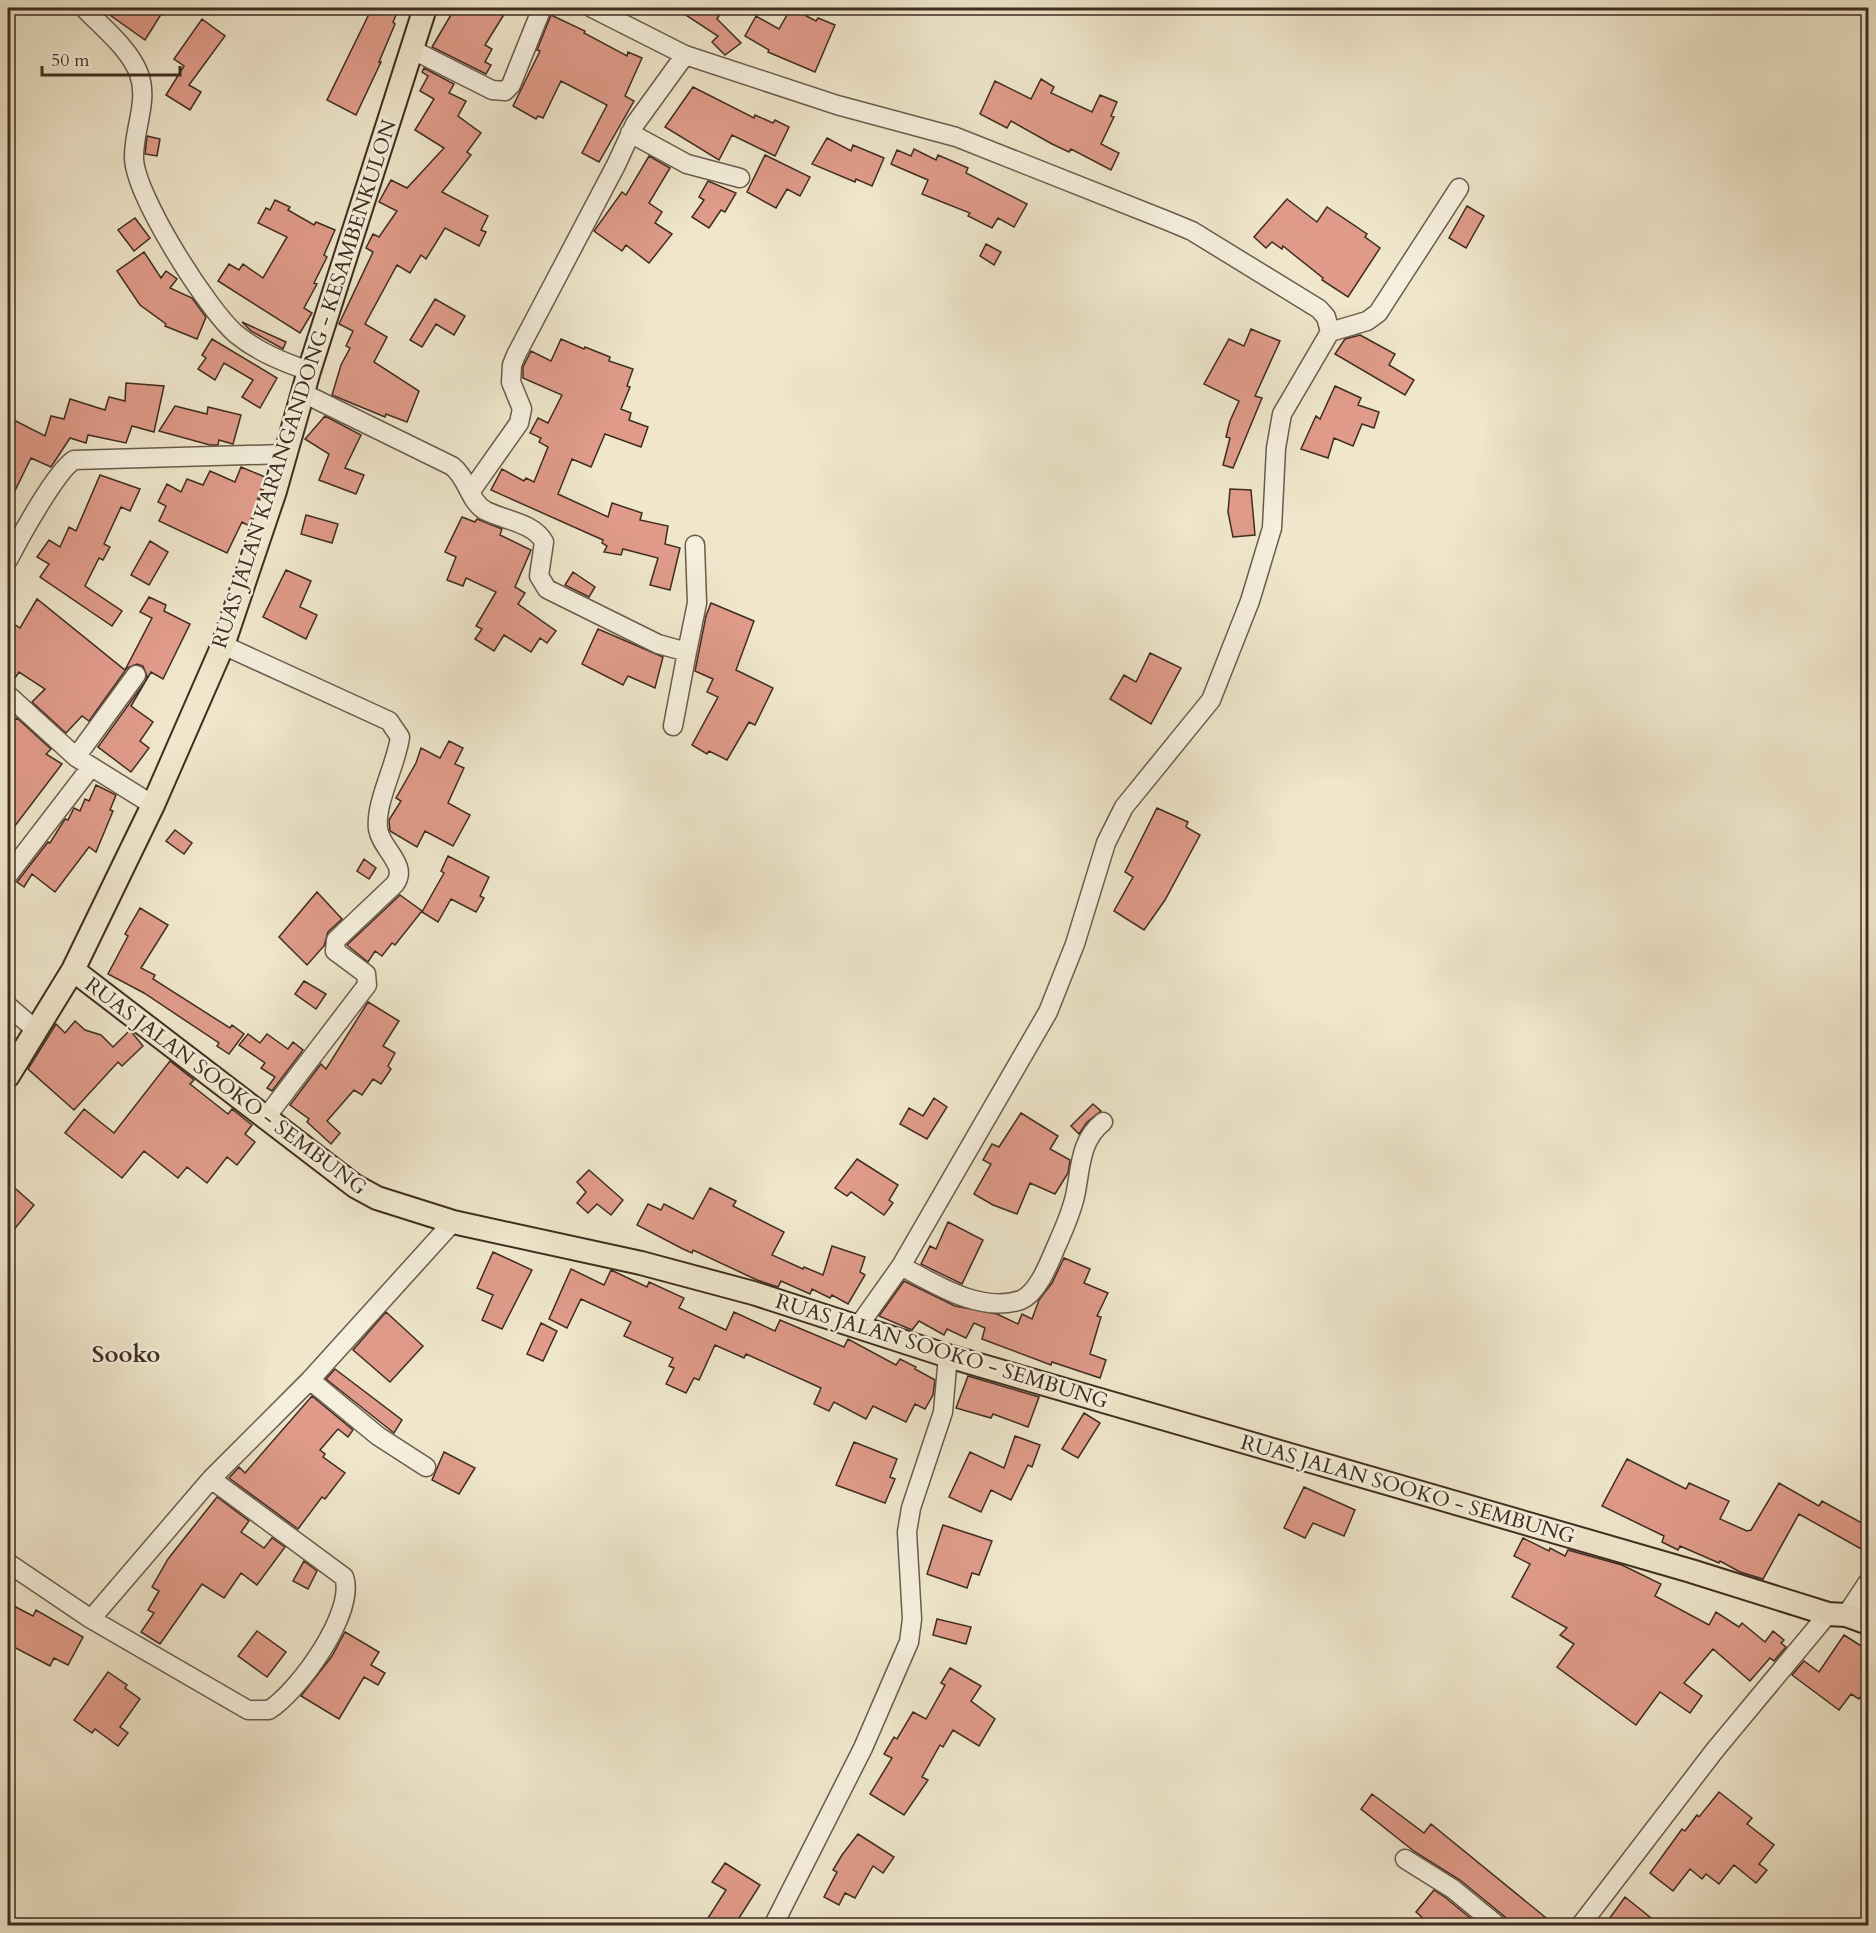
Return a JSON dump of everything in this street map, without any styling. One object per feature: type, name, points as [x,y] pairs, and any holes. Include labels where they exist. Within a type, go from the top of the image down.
[{"type":"main road","name":"RUAS JALAN KARANGANDONG - KESAMBENKULON","points":[[8,1076],[73,970],[153,805],[223,645],[425,8]]},
{"type":"main road","name":"RUAS JALAN SOOKO - SEMBUNG","points":[[73,970],[365,1192],[453,1222],[686,1275],[753,1293],[948,1356],[1869,1623]]},
{"type":"street","points":[[84,8],[134,62],[139,75],[143,95],[134,146],[137,173],[156,218],[220,317],[235,333],[255,348],[284,363],[309,371]]},
{"type":"street","points":[[411,49],[492,90],[505,91],[511,85],[542,8]]},
{"type":"street","points":[[592,8],[685,55],[837,105],[956,137],[1192,231],[1319,309],[1326,317],[1330,332]]},
{"type":"street","points":[[471,491],[519,423],[522,409],[511,382],[512,365],[616,165],[630,133],[685,55]]},
{"type":"street","points":[[630,133],[687,164],[740,178]]},
{"type":"street","points":[[857,1328],[901,1266],[1048,1012],[1075,944],[1114,824],[1124,807],[1211,700],[1225,670],[1262,567],[1272,528],[1276,448],[1282,414],[1330,332],[1367,321],[1378,314],[1459,188]]},
{"type":"street","points":[[303,393],[452,466],[461,473],[475,502],[485,511],[541,536],[545,547],[539,576],[547,589],[658,644],[687,652]]},
{"type":"street","points":[[8,560],[20,535],[74,460],[285,454]]},
{"type":"street","points":[[673,726],[697,603],[695,544]]},
{"type":"street","points":[[223,645],[389,721],[400,737],[378,819],[381,840],[398,865],[399,876],[395,884],[336,940],[334,946],[335,951],[366,974],[367,985],[267,1116]]},
{"type":"street","points":[[8,875],[83,762],[136,675]]},
{"type":"street","points":[[8,695],[83,762],[153,805]]},
{"type":"street","points":[[8,1006],[36,1030]]},
{"type":"street","points":[[901,1266],[940,1287],[977,1300],[998,1302],[1022,1299],[1036,1284],[1052,1257],[1075,1196],[1085,1143],[1093,1130],[1103,1122]]},
{"type":"street","points":[[91,1619],[211,1479],[310,1380],[453,1222]]},
{"type":"street","points":[[773,1926],[863,1748],[909,1642],[912,1619],[908,1524],[910,1508],[943,1412],[948,1356]]},
{"type":"street","points":[[310,1380],[378,1436],[426,1467]]},
{"type":"street","points":[[8,1563],[91,1619],[248,1710],[269,1710],[303,1679],[327,1641],[344,1603],[347,1586],[344,1577],[211,1479]]},
{"type":"street","points":[[1580,1926],[1715,1750],[1837,1614],[1869,1582]]},
{"type":"street","points":[[1405,1859],[1454,1890],[1498,1926]]},
{"type":"building","points":[[100,8],[165,8],[145,40]]},
{"type":"building","points":[[372,8],[399,8],[393,22],[395,24],[379,62],[381,62],[356,115],[327,100]]},
{"type":"building","points":[[455,8],[508,8],[485,45],[492,49],[485,62],[491,65],[486,74],[432,47]]},
{"type":"building","points":[[675,8],[724,8],[717,19],[741,43],[725,55],[712,42],[718,36]]},
{"type":"building","points":[[791,8],[816,21],[818,18],[835,25],[815,72],[768,52],[769,50],[745,36],[756,16],[779,29]]},
{"type":"building","points":[[551,15],[585,31],[584,33],[627,56],[628,52],[642,58],[625,96],[634,101],[599,162],[582,153],[607,105],[561,81],[543,118],[538,116],[536,119],[513,106],[540,51],[537,50]]},
{"type":"building","points":[[202,19],[225,36],[189,85],[201,92],[190,110],[166,95],[184,66],[174,59]]},
{"type":"building","points":[[424,68],[454,84],[449,93],[466,101],[458,116],[481,133],[467,152],[471,155],[442,192],[488,216],[481,230],[486,232],[479,246],[445,228],[426,259],[421,255],[410,273],[397,265],[365,324],[387,337],[374,362],[419,391],[407,422],[386,414],[385,417],[332,395],[341,365],[350,348],[346,346],[353,331],[339,324],[373,252],[366,248],[373,234],[379,237],[397,211],[379,202],[391,180],[407,188],[444,148],[415,130],[434,99],[420,91],[428,76],[422,72]]},
{"type":"building","points":[[1041,79],[1054,87],[1051,93],[1092,112],[1100,95],[1117,102],[1111,116],[1114,117],[1101,144],[1119,153],[1111,170],[1071,149],[1069,152],[1052,144],[1011,121],[1007,128],[980,114],[995,81],[1031,99]]},
{"type":"building","points":[[693,87],[754,118],[755,115],[773,123],[775,120],[789,127],[775,156],[732,135],[719,160],[665,127]]},
{"type":"building","points":[[147,136],[160,139],[157,156],[145,154]]},
{"type":"building","points":[[827,138],[851,151],[853,145],[884,158],[872,186],[856,179],[855,182],[812,164]]},
{"type":"building","points":[[914,149],[936,160],[938,155],[968,168],[966,173],[1027,204],[1014,227],[998,218],[992,228],[968,216],[970,213],[922,194],[928,180],[891,164],[897,150],[911,156]]},
{"type":"building","points":[[765,155],[810,177],[800,196],[787,189],[776,208],[747,192]]},
{"type":"building","points":[[649,156],[670,168],[649,203],[662,212],[655,223],[672,234],[649,263],[626,245],[622,251],[594,231],[622,192],[626,195]]},
{"type":"building","points":[[708,181],[736,193],[725,212],[721,210],[709,228],[692,217],[704,200],[699,197]]},
{"type":"building","points":[[1287,199],[1317,222],[1327,207],[1367,234],[1365,237],[1380,248],[1348,297],[1322,280],[1323,278],[1283,246],[1282,249],[1272,242],[1266,248],[1254,237]]},
{"type":"building","points":[[275,200],[290,207],[288,210],[314,225],[316,222],[335,230],[324,255],[327,257],[314,283],[317,284],[304,308],[312,313],[300,333],[218,281],[229,264],[239,270],[243,264],[263,278],[287,237],[258,223],[266,208],[270,210]]},
{"type":"building","points":[[1467,206],[1484,216],[1466,248],[1449,238]]},
{"type":"building","points":[[135,218],[150,238],[134,251],[118,230]]},
{"type":"building","points":[[986,244],[1001,252],[994,265],[980,256]]},
{"type":"building","points":[[144,252],[161,278],[166,271],[177,279],[170,288],[192,298],[206,317],[197,339],[165,326],[166,324],[140,305],[117,271]]},
{"type":"building","points":[[435,299],[465,316],[454,335],[436,324],[422,347],[410,340]]},
{"type":"building","points":[[242,322],[286,342],[283,349],[251,331]]},
{"type":"building","points":[[1251,329],[1280,341],[1255,396],[1262,398],[1233,468],[1223,465],[1230,438],[1226,437],[1230,421],[1239,401],[1204,384],[1229,339],[1244,346]]},
{"type":"building","points":[[1360,335],[1395,354],[1389,365],[1414,380],[1405,395],[1335,354],[1345,339]]},
{"type":"building","points":[[212,339],[277,378],[260,408],[242,397],[253,380],[224,363],[215,380],[198,369],[206,358],[202,355]]},
{"type":"building","points":[[561,339],[610,357],[609,361],[633,369],[627,386],[630,387],[621,409],[631,413],[629,420],[648,427],[641,447],[605,434],[591,467],[572,459],[558,494],[608,517],[612,503],[642,513],[640,520],[668,526],[665,544],[680,548],[670,590],[650,585],[658,558],[623,549],[621,555],[604,552],[607,546],[602,543],[603,540],[491,490],[502,469],[524,481],[526,478],[534,482],[548,447],[539,442],[541,438],[530,433],[538,418],[548,423],[562,395],[523,378],[523,367],[531,351],[551,361]]},
{"type":"building","points":[[126,383],[164,386],[154,432],[132,426],[126,443],[88,435],[86,443],[70,438],[51,467],[31,458],[8,505],[8,427],[12,419],[45,436],[51,416],[64,419],[70,399],[105,410],[109,397],[125,401]]},
{"type":"building","points":[[1335,386],[1361,398],[1358,405],[1379,412],[1374,428],[1362,424],[1353,446],[1334,438],[1328,458],[1301,449],[1316,416],[1320,419]]},
{"type":"building","points":[[175,406],[207,414],[208,407],[241,415],[233,444],[219,440],[218,445],[210,445],[159,431]]},
{"type":"building","points":[[325,416],[361,435],[345,468],[364,475],[356,494],[319,480],[329,454],[305,439]]},
{"type":"building","points":[[241,467],[265,477],[249,526],[242,522],[227,553],[159,521],[166,506],[158,502],[167,484],[181,492],[187,479],[203,485],[210,471],[235,482]]},
{"type":"building","points":[[100,475],[140,489],[130,511],[121,507],[104,544],[110,547],[103,560],[99,558],[85,586],[122,611],[112,626],[40,577],[49,564],[37,557],[49,540],[60,547],[69,527],[76,531]]},
{"type":"building","points":[[1230,489],[1251,490],[1255,535],[1233,537],[1228,512]]},
{"type":"building","points":[[306,515],[338,524],[332,543],[301,534]]},
{"type":"building","points":[[462,517],[475,522],[477,519],[502,529],[500,535],[531,550],[515,587],[525,593],[518,604],[556,631],[547,643],[540,638],[531,652],[504,635],[494,651],[475,639],[482,629],[476,626],[496,592],[466,578],[463,586],[447,580],[456,557],[445,552]]},
{"type":"building","points":[[150,541],[168,552],[149,585],[131,575]]},
{"type":"building","points":[[286,570],[311,581],[300,607],[317,615],[306,639],[263,617]]},
{"type":"building","points":[[573,572],[595,587],[589,597],[565,585]]},
{"type":"building","points":[[149,597],[166,605],[164,611],[190,624],[163,679],[151,672],[131,706],[153,722],[140,741],[149,748],[131,772],[98,747],[145,682],[147,676],[143,666],[137,664],[127,668],[89,721],[82,716],[66,733],[32,702],[45,689],[19,672],[11,684],[8,684],[8,620],[20,628],[37,599],[125,670],[152,618],[140,612]]},
{"type":"building","points":[[711,603],[754,621],[736,670],[773,688],[755,725],[749,722],[727,760],[709,751],[707,754],[692,745],[718,697],[707,692],[713,679],[695,671],[706,616]]},
{"type":"building","points":[[598,629],[663,657],[655,688],[628,676],[623,685],[582,664]]},
{"type":"building","points":[[1150,653],[1181,668],[1151,724],[1110,699],[1124,675],[1136,682]]},
{"type":"building","points":[[17,718],[51,749],[46,754],[62,764],[8,835],[8,728]]},
{"type":"building","points":[[449,741],[463,748],[455,764],[464,768],[448,803],[470,815],[453,846],[425,831],[417,847],[390,831],[389,820],[401,801],[396,798],[416,763],[421,748],[440,758]]},
{"type":"building","points":[[96,785],[116,795],[110,810],[113,811],[96,852],[89,847],[55,892],[32,874],[24,887],[17,882],[48,842],[50,843],[65,819],[68,820],[74,808],[80,811],[85,799],[89,801]]},
{"type":"building","points":[[1157,808],[1188,822],[1186,827],[1200,835],[1165,900],[1144,930],[1114,911],[1133,877],[1125,872]]},
{"type":"building","points":[[175,830],[192,843],[184,854],[166,841]]},
{"type":"building","points":[[448,856],[489,877],[480,896],[484,898],[476,912],[451,899],[438,922],[422,912],[444,873],[441,871]]},
{"type":"building","points":[[364,859],[376,868],[369,879],[357,871]]},
{"type":"building","points":[[317,892],[342,919],[328,932],[324,946],[307,965],[279,937]]},
{"type":"building","points":[[400,895],[422,911],[395,945],[392,943],[382,956],[375,951],[368,962],[347,945]]},
{"type":"building","points":[[140,908],[168,925],[141,968],[155,975],[153,979],[230,1028],[232,1025],[244,1034],[229,1054],[217,1046],[219,1043],[144,993],[108,974],[128,936],[125,934]]},
{"type":"building","points":[[304,981],[326,994],[316,1009],[295,994]]},
{"type":"building","points":[[368,1002],[399,1021],[383,1046],[395,1053],[388,1066],[391,1069],[381,1084],[373,1079],[362,1095],[354,1090],[327,1121],[340,1133],[331,1144],[307,1122],[309,1119],[290,1105],[321,1064],[326,1069]]},
{"type":"building","points":[[75,1021],[85,1030],[101,1035],[113,1047],[130,1030],[143,1046],[122,1066],[118,1062],[74,1110],[28,1069],[56,1024],[65,1033]]},
{"type":"building","points":[[248,1034],[260,1043],[267,1034],[288,1049],[293,1042],[303,1050],[272,1091],[267,1088],[275,1077],[261,1068],[265,1063],[239,1045]]},
{"type":"building","points":[[170,1061],[194,1080],[190,1084],[228,1114],[232,1109],[252,1125],[245,1134],[255,1142],[237,1165],[227,1157],[207,1183],[187,1167],[178,1178],[144,1151],[122,1178],[65,1133],[84,1109],[114,1133]]},
{"type":"building","points":[[934,1098],[947,1107],[927,1139],[900,1124],[909,1108],[923,1116]]},
{"type":"building","points":[[1093,1104],[1101,1111],[1087,1122],[1079,1134],[1071,1126]]},
{"type":"building","points":[[1021,1113],[1058,1136],[1050,1149],[1070,1160],[1068,1173],[1055,1194],[1030,1183],[1017,1214],[993,1205],[974,1194],[991,1164],[983,1160],[992,1144],[999,1147]]},
{"type":"building","points":[[857,1159],[898,1185],[889,1200],[893,1203],[884,1215],[851,1192],[847,1196],[835,1188]]},
{"type":"building","points":[[589,1170],[623,1200],[611,1215],[597,1204],[588,1213],[577,1203],[586,1192],[577,1182]]},
{"type":"building","points":[[8,1182],[34,1205],[8,1237]]},
{"type":"building","points":[[710,1188],[736,1201],[733,1206],[784,1232],[772,1255],[803,1269],[804,1267],[823,1275],[832,1246],[865,1257],[860,1272],[865,1275],[848,1304],[832,1295],[830,1298],[812,1289],[810,1294],[781,1281],[778,1287],[757,1280],[693,1250],[692,1253],[683,1249],[637,1225],[648,1204],[661,1210],[664,1204],[693,1219]]},
{"type":"building","points":[[948,1222],[983,1240],[962,1284],[921,1264],[930,1246],[936,1249]]},
{"type":"building","points":[[493,1252],[532,1270],[502,1329],[482,1320],[493,1295],[477,1288]]},
{"type":"building","points":[[1064,1258],[1090,1269],[1084,1283],[1108,1293],[1097,1316],[1101,1317],[1090,1354],[1106,1360],[1100,1378],[1052,1362],[1051,1365],[982,1339],[985,1328],[974,1323],[966,1338],[947,1329],[944,1335],[919,1321],[912,1330],[879,1316],[904,1281],[955,1306],[997,1314],[1018,1324],[1022,1314],[1032,1319],[1039,1300],[1052,1283]]},
{"type":"building","points":[[571,1269],[604,1285],[611,1270],[647,1287],[649,1282],[684,1298],[679,1308],[726,1330],[734,1312],[775,1331],[780,1320],[844,1347],[848,1339],[896,1365],[900,1359],[916,1367],[915,1369],[935,1380],[933,1395],[925,1409],[915,1404],[906,1422],[873,1406],[866,1419],[834,1402],[829,1411],[814,1404],[821,1388],[746,1354],[744,1358],[715,1345],[699,1380],[694,1378],[686,1393],[666,1384],[674,1368],[669,1366],[673,1358],[624,1336],[631,1322],[581,1299],[567,1328],[549,1319]]},
{"type":"building","points":[[386,1312],[423,1346],[390,1382],[353,1350]]},
{"type":"building","points":[[541,1323],[557,1331],[543,1361],[527,1354]]},
{"type":"building","points":[[335,1369],[402,1420],[394,1433],[326,1379]]},
{"type":"building","points":[[968,1376],[1039,1397],[1028,1427],[993,1414],[991,1418],[956,1408]]},
{"type":"building","points":[[312,1396],[353,1430],[348,1437],[338,1429],[320,1450],[325,1454],[323,1457],[345,1473],[325,1499],[322,1497],[298,1529],[229,1478],[239,1467],[245,1473]]},
{"type":"building","points":[[1084,1413],[1100,1423],[1078,1458],[1062,1449]]},
{"type":"building","points":[[1015,1436],[1040,1445],[1032,1467],[1028,1465],[1011,1500],[991,1490],[981,1512],[949,1497],[970,1452],[1004,1468]]},
{"type":"building","points":[[854,1442],[897,1459],[890,1477],[895,1479],[885,1503],[836,1485]]},
{"type":"building","points":[[444,1452],[475,1468],[459,1494],[432,1480]]},
{"type":"building","points":[[1627,1459],[1686,1489],[1689,1483],[1729,1501],[1720,1519],[1747,1531],[1751,1530],[1779,1483],[1819,1506],[1822,1501],[1869,1527],[1869,1541],[1863,1550],[1799,1514],[1763,1579],[1740,1572],[1720,1561],[1719,1563],[1680,1546],[1678,1550],[1662,1542],[1664,1536],[1602,1506]]},
{"type":"building","points":[[1304,1487],[1355,1510],[1344,1536],[1313,1523],[1305,1538],[1284,1528]]},
{"type":"building","points":[[217,1497],[249,1521],[241,1532],[264,1548],[272,1538],[285,1547],[257,1585],[241,1573],[224,1598],[202,1584],[160,1644],[141,1632],[154,1613],[148,1610],[159,1591],[152,1587],[168,1559]]},
{"type":"building","points":[[943,1525],[992,1541],[979,1575],[972,1573],[967,1588],[927,1574]]},
{"type":"building","points":[[1523,1538],[1565,1556],[1568,1550],[1622,1565],[1661,1584],[1655,1596],[1709,1625],[1716,1612],[1739,1627],[1742,1623],[1765,1642],[1773,1631],[1784,1640],[1781,1643],[1786,1647],[1774,1661],[1770,1658],[1750,1681],[1713,1649],[1684,1683],[1702,1696],[1690,1713],[1660,1692],[1636,1725],[1557,1667],[1574,1644],[1560,1635],[1567,1628],[1512,1597],[1530,1564],[1514,1556]]},
{"type":"building","points":[[304,1561],[317,1571],[308,1589],[293,1581]]},
{"type":"building","points":[[8,1603],[33,1616],[36,1610],[83,1637],[68,1665],[54,1658],[50,1666],[8,1644]]},
{"type":"building","points":[[937,1619],[971,1627],[966,1644],[933,1635]]},
{"type":"building","points":[[257,1631],[286,1652],[267,1677],[238,1656]]},
{"type":"building","points":[[345,1632],[379,1652],[371,1665],[385,1673],[378,1685],[364,1677],[339,1719],[301,1696],[332,1656]]},
{"type":"building","points":[[1844,1635],[1869,1651],[1869,1684],[1859,1699],[1851,1694],[1839,1710],[1792,1675],[1804,1661],[1819,1672]]},
{"type":"building","points":[[950,1668],[981,1686],[971,1701],[995,1719],[979,1746],[953,1730],[943,1747],[940,1745],[922,1777],[928,1780],[904,1815],[870,1794],[892,1758],[884,1754],[894,1737],[897,1739],[913,1712],[926,1719],[945,1685],[941,1683]]},
{"type":"building","points":[[108,1672],[127,1685],[125,1688],[140,1699],[120,1727],[128,1733],[118,1746],[95,1729],[92,1733],[74,1720]]},
{"type":"building","points":[[1719,1792],[1752,1818],[1747,1824],[1774,1845],[1759,1864],[1767,1870],[1756,1883],[1734,1865],[1719,1884],[1706,1874],[1702,1879],[1690,1869],[1673,1891],[1650,1873],[1682,1829],[1685,1831],[1697,1815],[1699,1817]]},
{"type":"building","points":[[1372,1794],[1424,1833],[1431,1824],[1556,1926],[1509,1926],[1505,1917],[1460,1880],[1415,1852],[1361,1809]]},
{"type":"building","points":[[858,1834],[894,1857],[883,1873],[873,1866],[855,1898],[845,1893],[839,1905],[824,1897],[837,1872],[833,1870]]},
{"type":"building","points":[[725,1863],[760,1885],[734,1926],[720,1926],[708,1918],[726,1890],[712,1882]]},
{"type":"building","points":[[1434,1890],[1480,1926],[1432,1926],[1416,1912]]},
{"type":"building","points":[[1625,1897],[1661,1926],[1604,1926]]},
{"type":"district","name":"Sooko","points":[[126,1354]]}]
